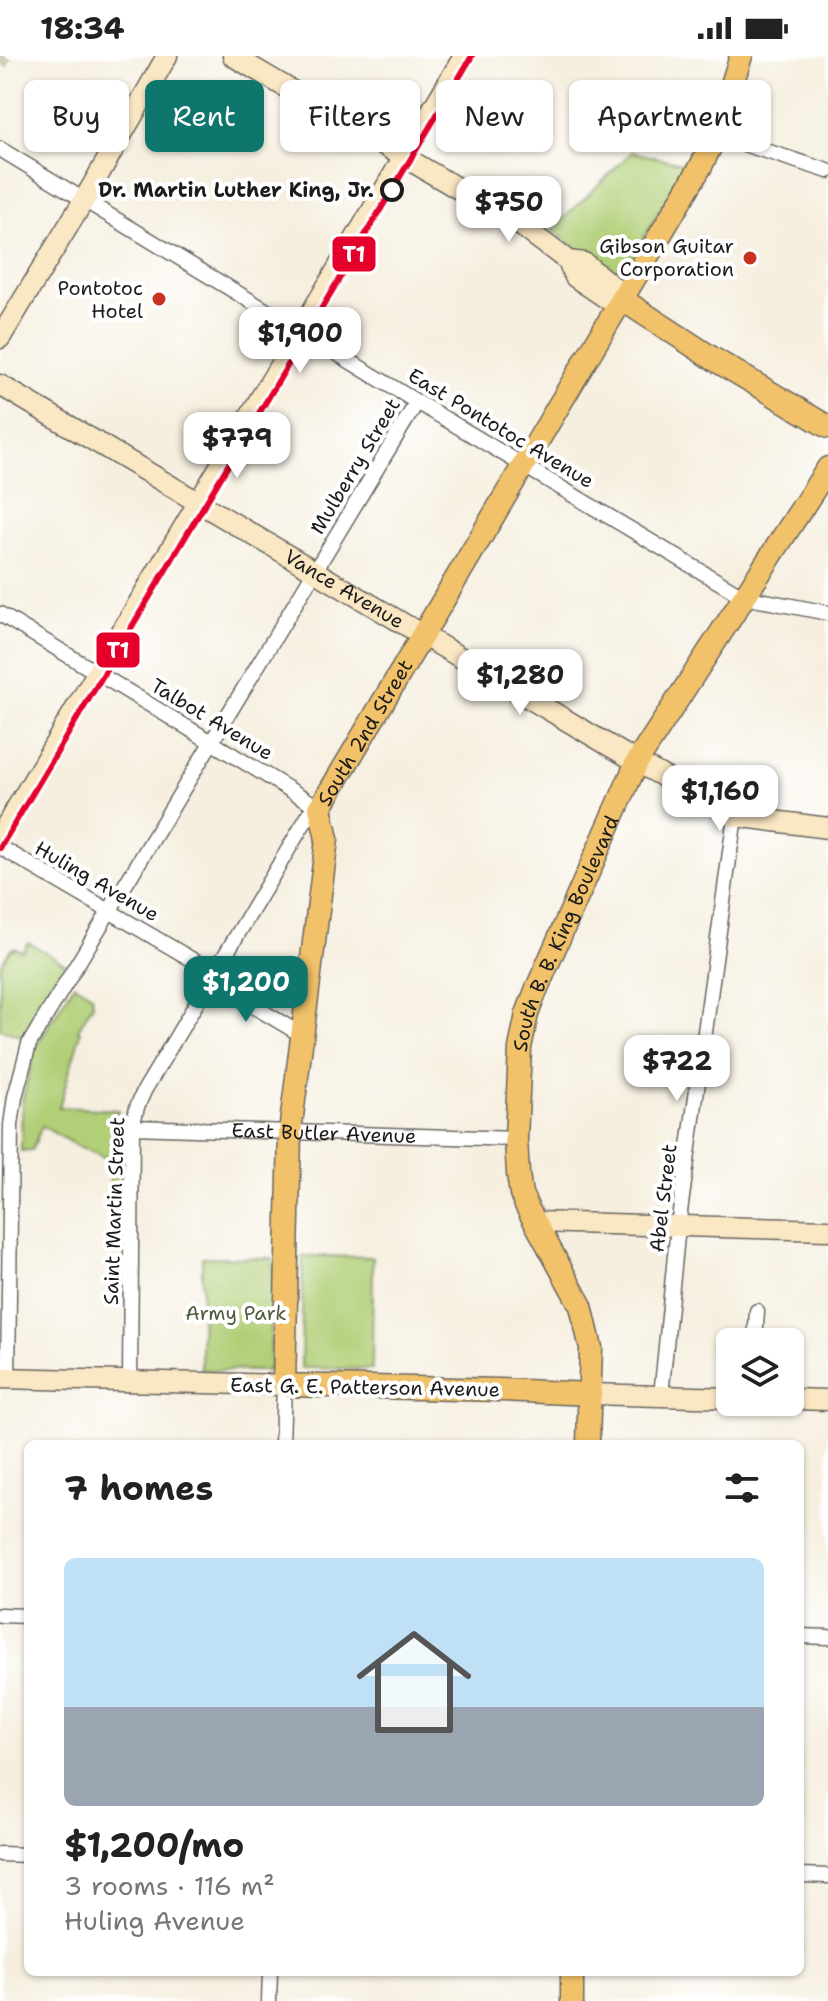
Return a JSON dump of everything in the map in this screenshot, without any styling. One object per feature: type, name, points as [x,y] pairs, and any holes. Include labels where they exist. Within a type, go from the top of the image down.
[{"type":"main road","name":"South 2nd Street","points":[[733,80],[741,56]]},
{"type":"main road","name":"South 2nd Street","points":[[284,1385],[290,1132],[327,839],[320,808],[708,152]]},
{"type":"main road","points":[[623,300],[712,358],[828,427]]},
{"type":"main road","name":"South B. B. King Boulevard","points":[[588,1440],[591,1348],[581,1306],[521,1194],[518,1174],[516,1139],[520,1048],[527,1014],[637,762],[828,468]]},
{"type":"main road","name":"East G. E. Patterson Avenue","points":[[284,1385],[590,1394]]},
{"type":"main road","points":[[572,1976],[572,2001]]},
{"type":"street","points":[[0,338],[167,56]]},
{"type":"street","points":[[233,56],[523,227],[568,261],[575,277],[609,300],[623,300]]},
{"type":"street","points":[[0,836],[464,56]]},
{"type":"street","name":"East Pontotoc Avenue","points":[[0,149],[744,597],[828,613]]},
{"type":"street","points":[[769,152],[828,171]]},
{"type":"street","name":"Vance Avenue","points":[[0,385],[637,762],[735,816],[828,828]]},
{"type":"street","name":"Mulberry Street","points":[[4,1378],[6,1125],[29,1044],[417,402]]},
{"type":"street","name":"Talbot Avenue","points":[[0,614],[320,808]]},
{"type":"street","name":"Saint Martin Street","points":[[130,1382],[132,1127],[137,1107],[310,813],[320,808]]},
{"type":"street","name":"Abel Street","points":[[661,1396],[678,1226],[735,816]]},
{"type":"street","name":"Huling Avenue","points":[[0,847],[110,911],[302,1035]]},
{"type":"street","name":"East Butler Avenue","points":[[132,1127],[516,1139]]},
{"type":"street","points":[[535,1222],[828,1230]]},
{"type":"street","points":[[756,1328],[757,1311]]},
{"type":"street","name":"East G. E. Patterson Avenue","points":[[4,1378],[284,1385]]},
{"type":"street","name":"South 2nd Street","points":[[282,1440],[284,1385]]},
{"type":"street","name":"East G. E. Patterson Avenue","points":[[590,1394],[716,1398]]},
{"type":"street","points":[[804,1399],[828,1400]]},
{"type":"street","points":[[0,1615],[24,1616]]},
{"type":"street","points":[[804,1636],[828,1637]]},
{"type":"street","points":[[0,1854],[24,1855]]},
{"type":"street","points":[[804,1875],[828,1876]]},
{"type":"street","points":[[269,2001],[270,1976]]},
{"type":"green space","points":[[632,152],[687,164],[629,263],[618,270],[606,270],[552,230]]},
{"type":"green space","points":[[28,942],[70,966],[24,1037],[0,1029],[0,965],[11,948],[22,951]]},
{"type":"green space","points":[[74,984],[92,995],[93,1004],[78,1030],[81,1032],[59,1107],[118,1110],[114,1135],[123,1195],[122,1204],[111,1208],[108,1159],[42,1126],[32,1150],[21,1151],[22,1101],[36,1047]]},
{"type":"green space","points":[[303,1256],[373,1257],[372,1369],[301,1368]]},
{"type":"green space","name":"Army Park","points":[[202,1257],[273,1258],[270,1367],[266,1371],[201,1370]]},
{"type":"tunnel","points":[[0,64],[5,56]]},
{"type":"transit line","name":"T1","points":[[0,848],[472,56]]},
{"type":"place","name":"Dr. Martin Luther King, Jr.","points":[[392,190]]},
{"type":"place","name":"Gibson Guitar Corporation","points":[[750,258]]},
{"type":"place","name":"Pontotoc Hotel","points":[[159,299]]}]
